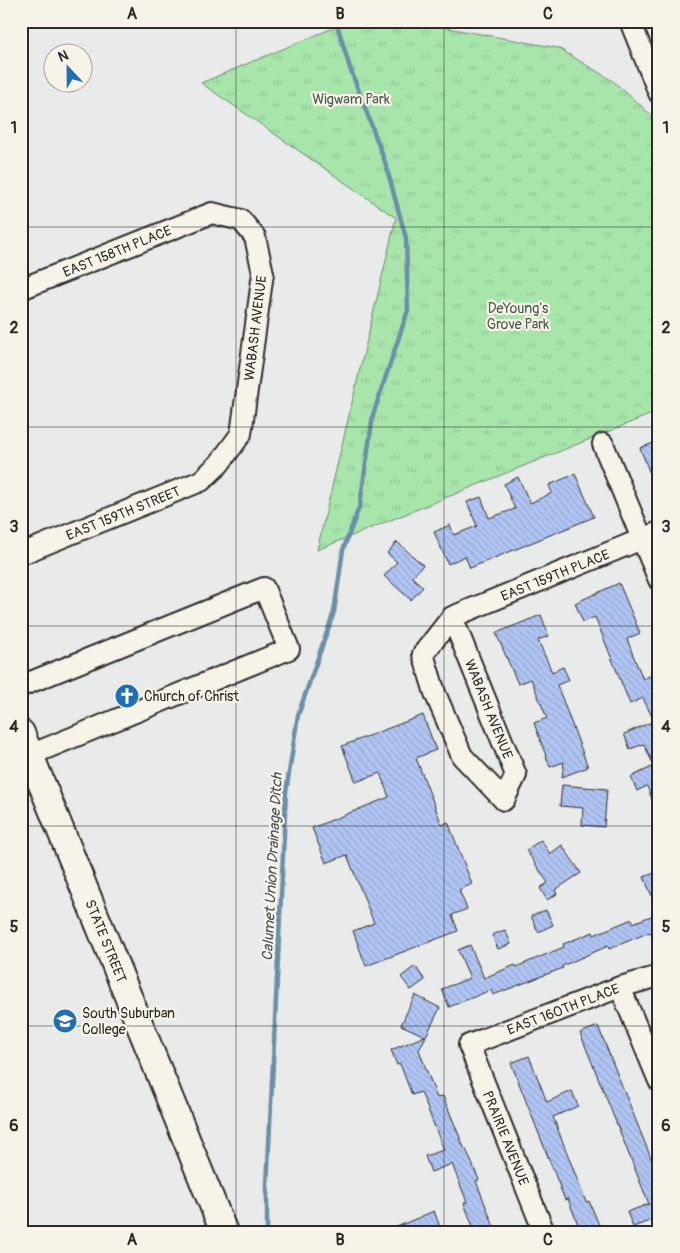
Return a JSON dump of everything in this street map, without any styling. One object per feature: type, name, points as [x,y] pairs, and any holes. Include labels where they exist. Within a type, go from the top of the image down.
[{"type":"main road","name":"STATE STREET","points":[[26,744],[224,1232]]},
{"type":"street","points":[[631,25],[659,93]]},
{"type":"street","name":"EAST 158TH PLACE","points":[[21,288],[212,214]]},
{"type":"street","name":"WABASH AVENUE","points":[[212,214],[241,220],[255,237],[263,273],[241,434],[220,464]]},
{"type":"street","points":[[604,444],[650,536],[659,580]]},
{"type":"street","name":"EAST 159TH STREET","points":[[21,554],[201,481],[220,464]]},
{"type":"street","name":"EAST 159TH PLACE","points":[[452,618],[650,536]]},
{"type":"street","points":[[21,686],[264,588],[289,649],[26,744]]},
{"type":"street","name":"WABASH AVENUE","points":[[452,618],[516,775],[504,800],[462,756],[435,693],[428,670],[424,654],[452,618]]},
{"type":"street","name":"EAST 160TH PLACE","points":[[468,1045],[620,987],[659,976]]},
{"type":"street","points":[[620,987],[659,1081]]},
{"type":"street","name":"PRAIRIE AVENUE","points":[[468,1045],[544,1232]]},
{"type":"green space","name":"DeYoung's Grove Park","points":[[350,21],[433,21],[442,27],[558,48],[613,81],[659,122],[659,411],[317,550],[396,218],[201,83]]},
{"type":"building","points":[[659,441],[659,494],[658,494],[640,448]]},
{"type":"building","points":[[575,474],[594,517],[470,568],[465,556],[448,564],[434,532],[450,525],[454,535],[477,526],[467,502],[481,497],[489,518],[515,509],[504,484],[518,477],[530,503],[552,493],[549,485]]},
{"type":"building","points":[[397,542],[423,565],[412,577],[423,587],[411,600],[384,576],[397,562],[387,553]]},
{"type":"building","points":[[619,583],[640,633],[627,639],[633,655],[643,679],[656,673],[659,680],[658,815],[647,786],[637,791],[631,777],[654,766],[644,744],[630,749],[624,734],[654,721],[643,698],[630,704],[595,617],[583,622],[575,603]]},
{"type":"building","points":[[541,615],[549,636],[538,640],[552,672],[563,667],[569,680],[557,685],[588,767],[562,777],[564,762],[550,767],[534,723],[547,718],[531,679],[518,684],[496,633]]},
{"type":"building","points":[[423,715],[436,750],[416,758],[442,825],[448,822],[472,884],[459,890],[467,909],[452,915],[458,931],[366,966],[353,931],[374,923],[347,855],[326,863],[312,828],[389,797],[380,773],[356,782],[342,746]]},
{"type":"building","points":[[562,785],[607,789],[604,827],[582,825],[583,808],[560,806]]},
{"type":"building","points":[[541,840],[550,854],[562,845],[581,873],[555,890],[557,894],[547,900],[540,888],[548,883],[526,850]]},
{"type":"building","points":[[659,871],[659,913],[644,877]]},
{"type":"building","points":[[546,910],[553,925],[538,932],[531,916]]},
{"type":"building","points":[[659,913],[659,952],[650,932],[609,949],[608,946],[562,966],[563,968],[493,995],[491,990],[449,1007],[442,989],[470,978],[458,950],[470,945],[484,978],[564,947],[563,944],[593,932],[594,935],[632,919],[633,923]]},
{"type":"building","points":[[505,930],[511,944],[498,949],[492,935]]},
{"type":"building","points":[[415,966],[425,980],[411,990],[401,977]]},
{"type":"building","points":[[415,995],[440,1008],[419,1050],[437,1098],[443,1096],[479,1180],[476,1181],[494,1227],[482,1232],[475,1232],[464,1203],[467,1202],[452,1164],[431,1172],[425,1156],[444,1150],[421,1092],[412,1095],[400,1064],[397,1065],[391,1050],[425,1036],[401,1025]]},
{"type":"building","points":[[598,1026],[659,1178],[659,1228],[655,1219],[633,1227],[627,1212],[649,1204],[580,1033]]},
{"type":"building","points":[[529,1056],[547,1102],[572,1091],[578,1106],[553,1117],[586,1202],[589,1201],[602,1232],[581,1232],[568,1199],[565,1200],[511,1063]]},
{"type":"building","points":[[434,1211],[442,1232],[385,1232]]},
{"type":"waterway","name":"Calumet Union Drainage Ditch","points":[[267,1232],[267,1186],[286,792],[298,715],[334,612],[343,550],[360,505],[373,415],[408,310],[406,238],[385,162],[349,65],[336,21]]},
{"type":"place","name":"Church of Christ","points":[[127,696]]},
{"type":"place","name":"South Suburban College","points":[[65,1021]]},
{"type":"park label","name":"Wigwam Park","points":[[351,99]]}]
